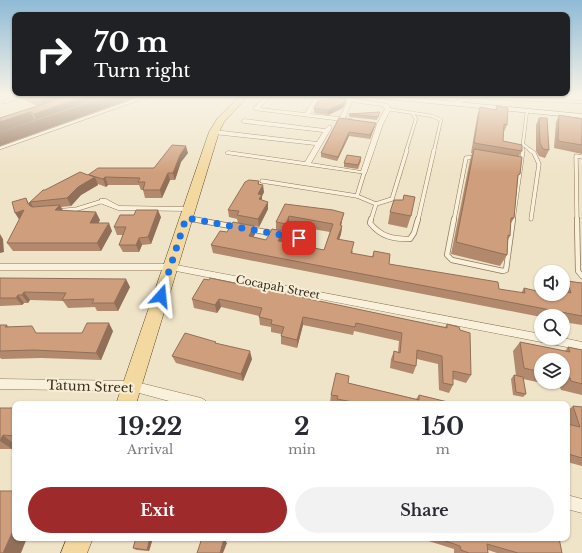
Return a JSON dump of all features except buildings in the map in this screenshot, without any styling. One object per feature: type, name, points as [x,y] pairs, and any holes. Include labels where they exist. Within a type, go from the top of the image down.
[{"type":"main road","points":[[127,401],[214,132],[220,122]]},
{"type":"main road","points":[[74,553],[79,541]]},
{"type":"street","points":[[251,122],[327,131]]},
{"type":"street","points":[[306,165],[332,122]]},
{"type":"street","points":[[228,153],[364,174],[380,124],[372,123]]},
{"type":"street","points":[[214,132],[319,144]]},
{"type":"street","points":[[103,201],[118,208],[188,213]]},
{"type":"street","name":"Cocapah Street","points":[[0,267],[170,267],[534,336]]},
{"type":"street","name":"Cocapah Street","points":[[570,344],[582,346]]},
{"type":"street","name":"Tatum Street","points":[[0,384],[132,386],[190,401]]},
{"type":"street","points":[[570,503],[582,506]]},
{"type":"lane","points":[[0,148],[74,122]]},
{"type":"lane","points":[[262,181],[357,196],[376,204],[392,199],[415,122]]},
{"type":"lane","points":[[376,204],[370,222],[375,230],[384,237],[410,239],[414,233],[419,214],[441,122]]},
{"type":"lane","points":[[480,157],[469,156],[466,158],[446,255],[452,260],[498,271],[506,270],[526,122]]},
{"type":"lane","points":[[524,145],[534,153],[539,164],[531,219]]},
{"type":"lane","points":[[582,156],[576,156],[578,271],[582,276]]},
{"type":"lane","points":[[514,163],[521,164]]},
{"type":"lane","points":[[357,196],[364,174]]},
{"type":"lane","points":[[50,211],[77,209],[103,201]]},
{"type":"lane","points":[[188,213],[239,227]]},
{"type":"lane","points":[[246,228],[299,238]]},
{"type":"route","points":[[161,296],[186,218],[299,238]]}]
